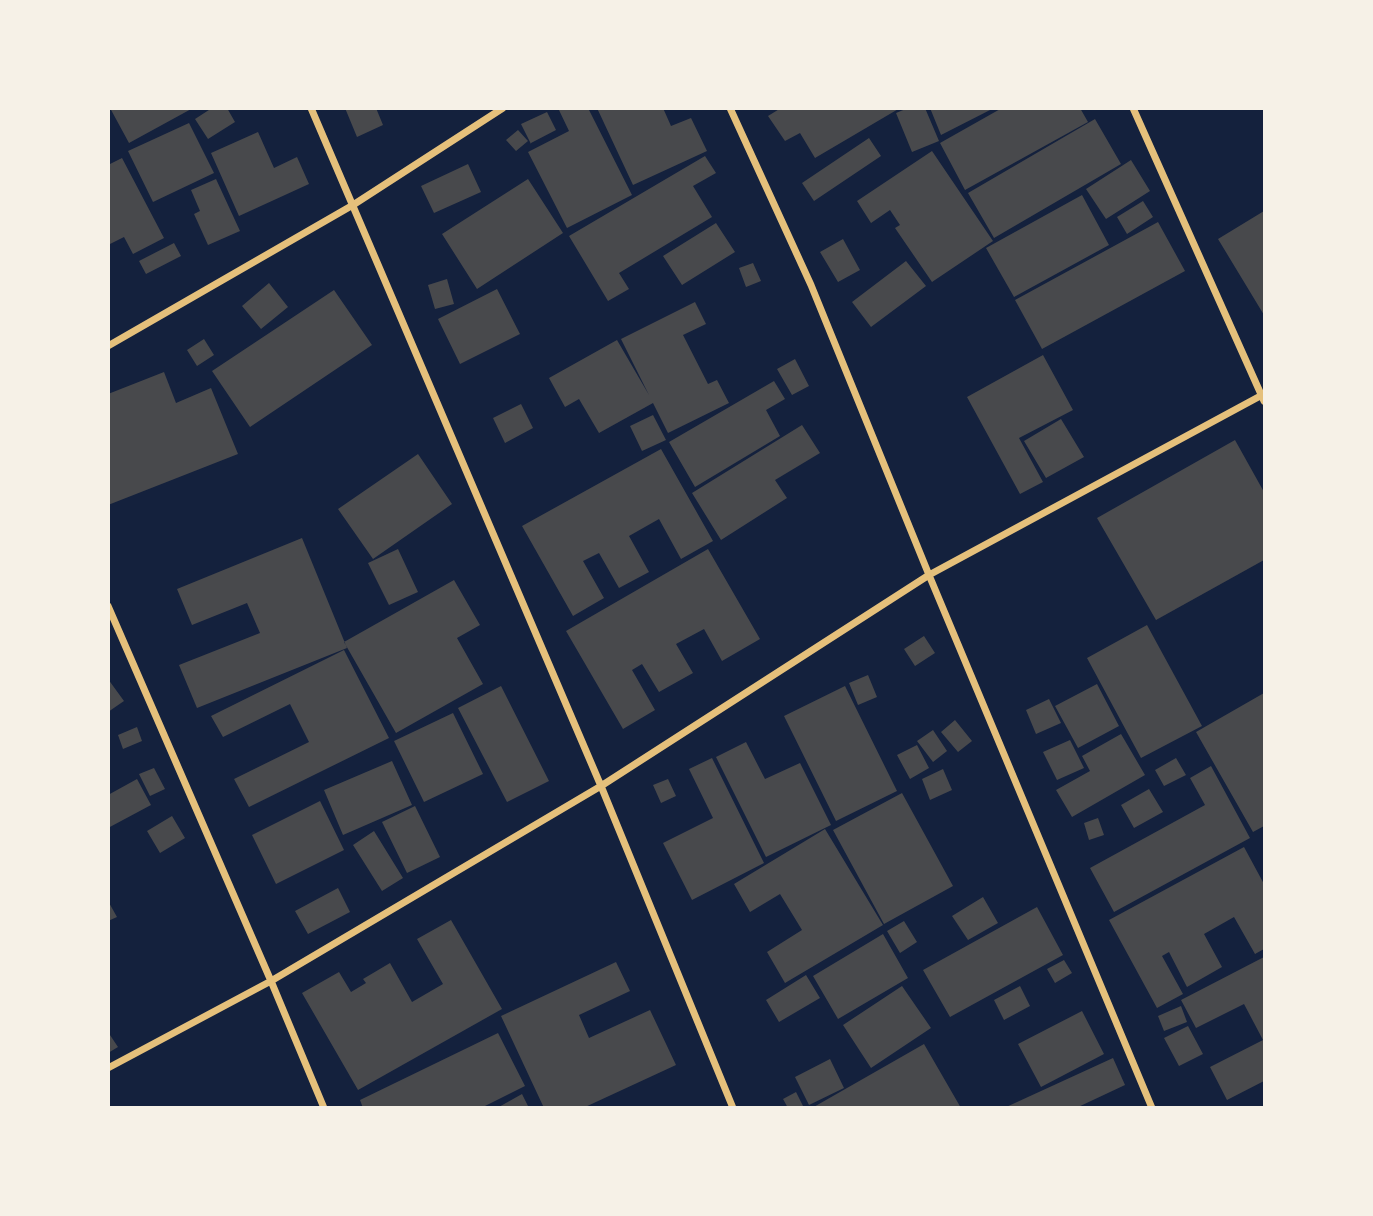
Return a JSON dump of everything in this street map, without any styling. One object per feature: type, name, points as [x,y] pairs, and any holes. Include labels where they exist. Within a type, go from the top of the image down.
[{"type":"street","points":[[311,108],[601,786],[733,1108]]},
{"type":"street","points":[[108,346],[353,205],[503,108]]},
{"type":"street","points":[[730,108],[811,285],[1152,1108]]},
{"type":"street","points":[[108,1068],[271,981],[601,786],[929,575],[1264,397],[1133,108]]},
{"type":"street","points":[[108,606],[324,1108]]},
{"type":"building","points":[[110,108],[193,108],[129,143]]},
{"type":"building","points":[[212,108],[227,108],[235,122],[208,139],[195,119]]},
{"type":"building","points":[[345,108],[376,108],[383,125],[357,137]]},
{"type":"building","points":[[558,108],[588,108],[632,195],[567,228],[528,152],[569,131]]},
{"type":"building","points":[[597,108],[663,108],[671,126],[691,118],[707,151],[633,185]]},
{"type":"building","points":[[781,108],[900,108],[815,158],[800,133],[785,141],[768,116]]},
{"type":"building","points":[[908,108],[925,108],[939,141],[912,152],[896,113]]},
{"type":"building","points":[[930,108],[994,108],[941,135]]},
{"type":"building","points":[[1002,108],[1080,108],[1088,122],[965,190],[940,143]]},
{"type":"building","points":[[547,112],[556,130],[531,144],[521,124]]},
{"type":"building","points":[[1095,119],[1121,164],[994,238],[968,193]]},
{"type":"building","points":[[189,123],[214,173],[153,202],[128,151]]},
{"type":"building","points":[[518,130],[528,141],[516,151],[506,140]]},
{"type":"building","points":[[258,132],[274,168],[297,157],[309,184],[239,216],[211,153]]},
{"type":"building","points":[[869,138],[881,156],[814,201],[802,183]]},
{"type":"building","points":[[932,151],[993,241],[932,282],[895,228],[900,225],[890,210],[871,223],[857,201]]},
{"type":"building","points":[[705,156],[716,173],[693,186],[712,217],[619,273],[629,289],[608,301],[569,236]]},
{"type":"building","points":[[122,158],[164,238],[133,254],[124,237],[108,245],[108,165]]},
{"type":"building","points":[[1131,160],[1150,191],[1106,219],[1086,189]]},
{"type":"building","points":[[468,164],[481,192],[434,213],[421,186]]},
{"type":"building","points":[[216,179],[240,231],[208,245],[194,214],[200,211],[191,190]]},
{"type":"building","points":[[528,179],[563,233],[477,289],[442,234]]},
{"type":"building","points":[[1082,195],[1109,245],[1014,297],[986,248]]},
{"type":"building","points":[[1143,201],[1153,217],[1127,234],[1117,217]]},
{"type":"building","points":[[1264,211],[1264,315],[1218,239]]},
{"type":"building","points":[[1158,222],[1185,271],[1042,349],[1015,300]]},
{"type":"building","points":[[716,223],[735,252],[682,285],[663,256]]},
{"type":"building","points":[[843,239],[860,270],[838,282],[820,252]]},
{"type":"building","points":[[174,243],[181,256],[146,274],[139,261]]},
{"type":"building","points":[[906,261],[926,286],[871,327],[852,302]]},
{"type":"building","points":[[753,263],[761,281],[746,287],[739,268]]},
{"type":"building","points":[[447,279],[454,304],[435,309],[428,285]]},
{"type":"building","points":[[269,283],[288,307],[261,329],[242,306]]},
{"type":"building","points":[[497,289],[520,334],[460,364],[438,319]]},
{"type":"building","points":[[334,290],[372,345],[250,427],[212,371]]},
{"type":"building","points":[[695,302],[706,324],[683,335],[708,384],[717,380],[729,403],[668,433],[653,403],[599,433],[579,399],[565,407],[549,378],[617,340],[649,395],[621,339]]},
{"type":"building","points":[[204,339],[214,355],[197,366],[187,350]]},
{"type":"building","points":[[1043,355],[1073,410],[1019,438],[1043,482],[1020,494],[967,397]]},
{"type":"building","points":[[795,359],[809,386],[792,395],[777,369]]},
{"type":"building","points":[[164,372],[176,403],[211,388],[238,454],[108,505],[108,394]]},
{"type":"building","points":[[774,381],[785,399],[766,410],[780,436],[695,487],[669,442]]},
{"type":"building","points":[[521,404],[533,428],[505,443],[493,418]]},
{"type":"building","points":[[653,415],[666,440],[642,451],[630,426]]},
{"type":"building","points":[[1061,419],[1084,457],[1046,478],[1024,441]]},
{"type":"building","points":[[802,425],[820,453],[775,480],[787,498],[721,540],[692,493]]},
{"type":"building","points":[[1235,440],[1264,492],[1264,560],[1156,620],[1097,518]]},
{"type":"building","points":[[661,449],[713,541],[681,559],[659,519],[629,536],[649,572],[619,588],[599,553],[583,561],[604,598],[573,616],[522,526]]},
{"type":"building","points":[[418,454],[452,504],[373,559],[338,509]]},
{"type":"building","points":[[302,538],[347,648],[197,708],[179,665],[260,633],[247,603],[192,625],[177,589]]},
{"type":"building","points":[[398,549],[418,592],[389,605],[368,563]]},
{"type":"building","points":[[708,549],[760,639],[722,661],[704,629],[676,644],[693,673],[659,692],[642,664],[632,670],[655,710],[623,729],[566,631]]},
{"type":"building","points":[[454,580],[480,625],[457,638],[483,684],[396,733],[344,642]]},
{"type":"building","points":[[1147,625],[1202,726],[1141,758],[1087,658]]},
{"type":"building","points":[[924,636],[935,653],[915,666],[904,649]]},
{"type":"building","points":[[344,650],[389,738],[249,807],[234,779],[309,742],[290,704],[223,737],[211,716]]},
{"type":"building","points":[[868,675],[877,697],[858,705],[849,683]]},
{"type":"building","points":[[108,679],[124,701],[108,712]]},
{"type":"building","points":[[1097,684],[1119,726],[1078,748],[1055,706]]},
{"type":"building","points":[[501,686],[549,781],[507,802],[458,708]]},
{"type":"building","points":[[845,686],[897,791],[836,821],[784,716]]},
{"type":"building","points":[[1264,693],[1264,826],[1253,832],[1196,732]]},
{"type":"building","points":[[1049,699],[1061,723],[1036,734],[1026,710]]},
{"type":"building","points":[[453,713],[483,774],[424,802],[394,741]]},
{"type":"building","points":[[955,720],[972,741],[958,752],[941,732]]},
{"type":"building","points":[[137,727],[142,741],[123,749],[118,735]]},
{"type":"building","points":[[933,730],[947,751],[933,762],[917,741]]},
{"type":"building","points":[[1121,734],[1145,775],[1072,817],[1056,790],[1090,771],[1082,756]]},
{"type":"building","points":[[1070,740],[1084,768],[1057,780],[1043,752]]},
{"type":"building","points":[[746,742],[765,779],[800,763],[831,825],[766,857],[716,757]]},
{"type":"building","points":[[917,745],[929,768],[910,779],[897,755]]},
{"type":"building","points":[[712,758],[764,863],[692,900],[663,843],[713,818],[689,769]]},
{"type":"building","points":[[1176,758],[1186,775],[1164,786],[1155,770]]},
{"type":"building","points":[[392,761],[412,805],[343,835],[324,790]]},
{"type":"building","points":[[1211,766],[1250,838],[1114,912],[1090,868],[1205,805],[1190,778]]},
{"type":"building","points":[[154,768],[165,789],[150,796],[139,774]]},
{"type":"building","points":[[943,769],[952,790],[930,800],[922,779]]},
{"type":"building","points":[[137,779],[151,805],[108,828],[108,795]]},
{"type":"building","points":[[668,779],[676,796],[661,803],[653,785]]},
{"type":"building","points":[[1149,789],[1163,812],[1134,828],[1121,805]]},
{"type":"building","points":[[902,793],[953,886],[884,924],[833,830]]},
{"type":"building","points":[[320,801],[344,850],[276,884],[252,835]]},
{"type":"building","points":[[415,806],[440,857],[407,873],[382,822]]},
{"type":"building","points":[[172,816],[185,838],[160,853],[147,831]]},
{"type":"building","points":[[1098,818],[1104,835],[1089,840],[1084,823]]},
{"type":"building","points":[[825,829],[883,925],[785,983],[767,952],[802,930],[780,894],[750,912],[734,884]]},
{"type":"building","points":[[374,831],[403,878],[382,891],[353,845]]},
{"type":"building","points":[[1244,847],[1264,884],[1264,949],[1255,954],[1234,917],[1204,934],[1222,967],[1187,987],[1169,952],[1162,956],[1183,994],[1157,1008],[1109,920]]},
{"type":"building","points":[[338,888],[350,912],[308,934],[295,911]]},
{"type":"building","points":[[983,897],[998,923],[968,940],[952,916]]},
{"type":"building","points":[[108,901],[117,917],[108,921]]},
{"type":"building","points":[[1037,907],[1063,955],[950,1017],[923,970]]},
{"type":"building","points":[[451,920],[502,1009],[358,1090],[302,993],[339,972],[351,992],[366,983],[363,979],[390,963],[412,1002],[443,984],[417,939]]},
{"type":"building","points":[[904,921],[917,942],[900,953],[887,931]]},
{"type":"building","points":[[883,934],[908,978],[838,1019],[813,976]]},
{"type":"building","points":[[1264,957],[1264,1081],[1227,1100],[1210,1067],[1263,1040],[1244,1004],[1196,1028],[1181,1000]]},
{"type":"building","points":[[1064,960],[1072,973],[1055,983],[1047,969]]},
{"type":"building","points":[[616,962],[630,991],[579,1015],[589,1038],[650,1010],[676,1065],[583,1108],[544,1108],[501,1016]]},
{"type":"building","points":[[806,975],[820,998],[779,1022],[766,1000]]},
{"type":"building","points":[[902,986],[931,1028],[871,1068],[843,1025]]},
{"type":"building","points":[[1020,986],[1030,1006],[1004,1020],[994,1000]]},
{"type":"building","points":[[1181,1006],[1187,1022],[1164,1031],[1158,1016]]},
{"type":"building","points":[[1082,1011],[1104,1054],[1041,1087],[1018,1044]]},
{"type":"building","points":[[1188,1026],[1203,1054],[1179,1066],[1164,1038]]},
{"type":"building","points":[[108,1032],[118,1047],[108,1053]]},
{"type":"building","points":[[498,1033],[525,1086],[481,1108],[363,1108],[360,1100]]},
{"type":"building","points":[[924,1044],[961,1108],[812,1108]]},
{"type":"building","points":[[1113,1058],[1125,1085],[1076,1108],[1004,1108]]},
{"type":"building","points":[[830,1059],[844,1088],[809,1105],[795,1077]]},
{"type":"building","points":[[796,1092],[804,1108],[788,1108],[783,1099]]},
{"type":"building","points":[[522,1094],[529,1108],[497,1108]]}]
